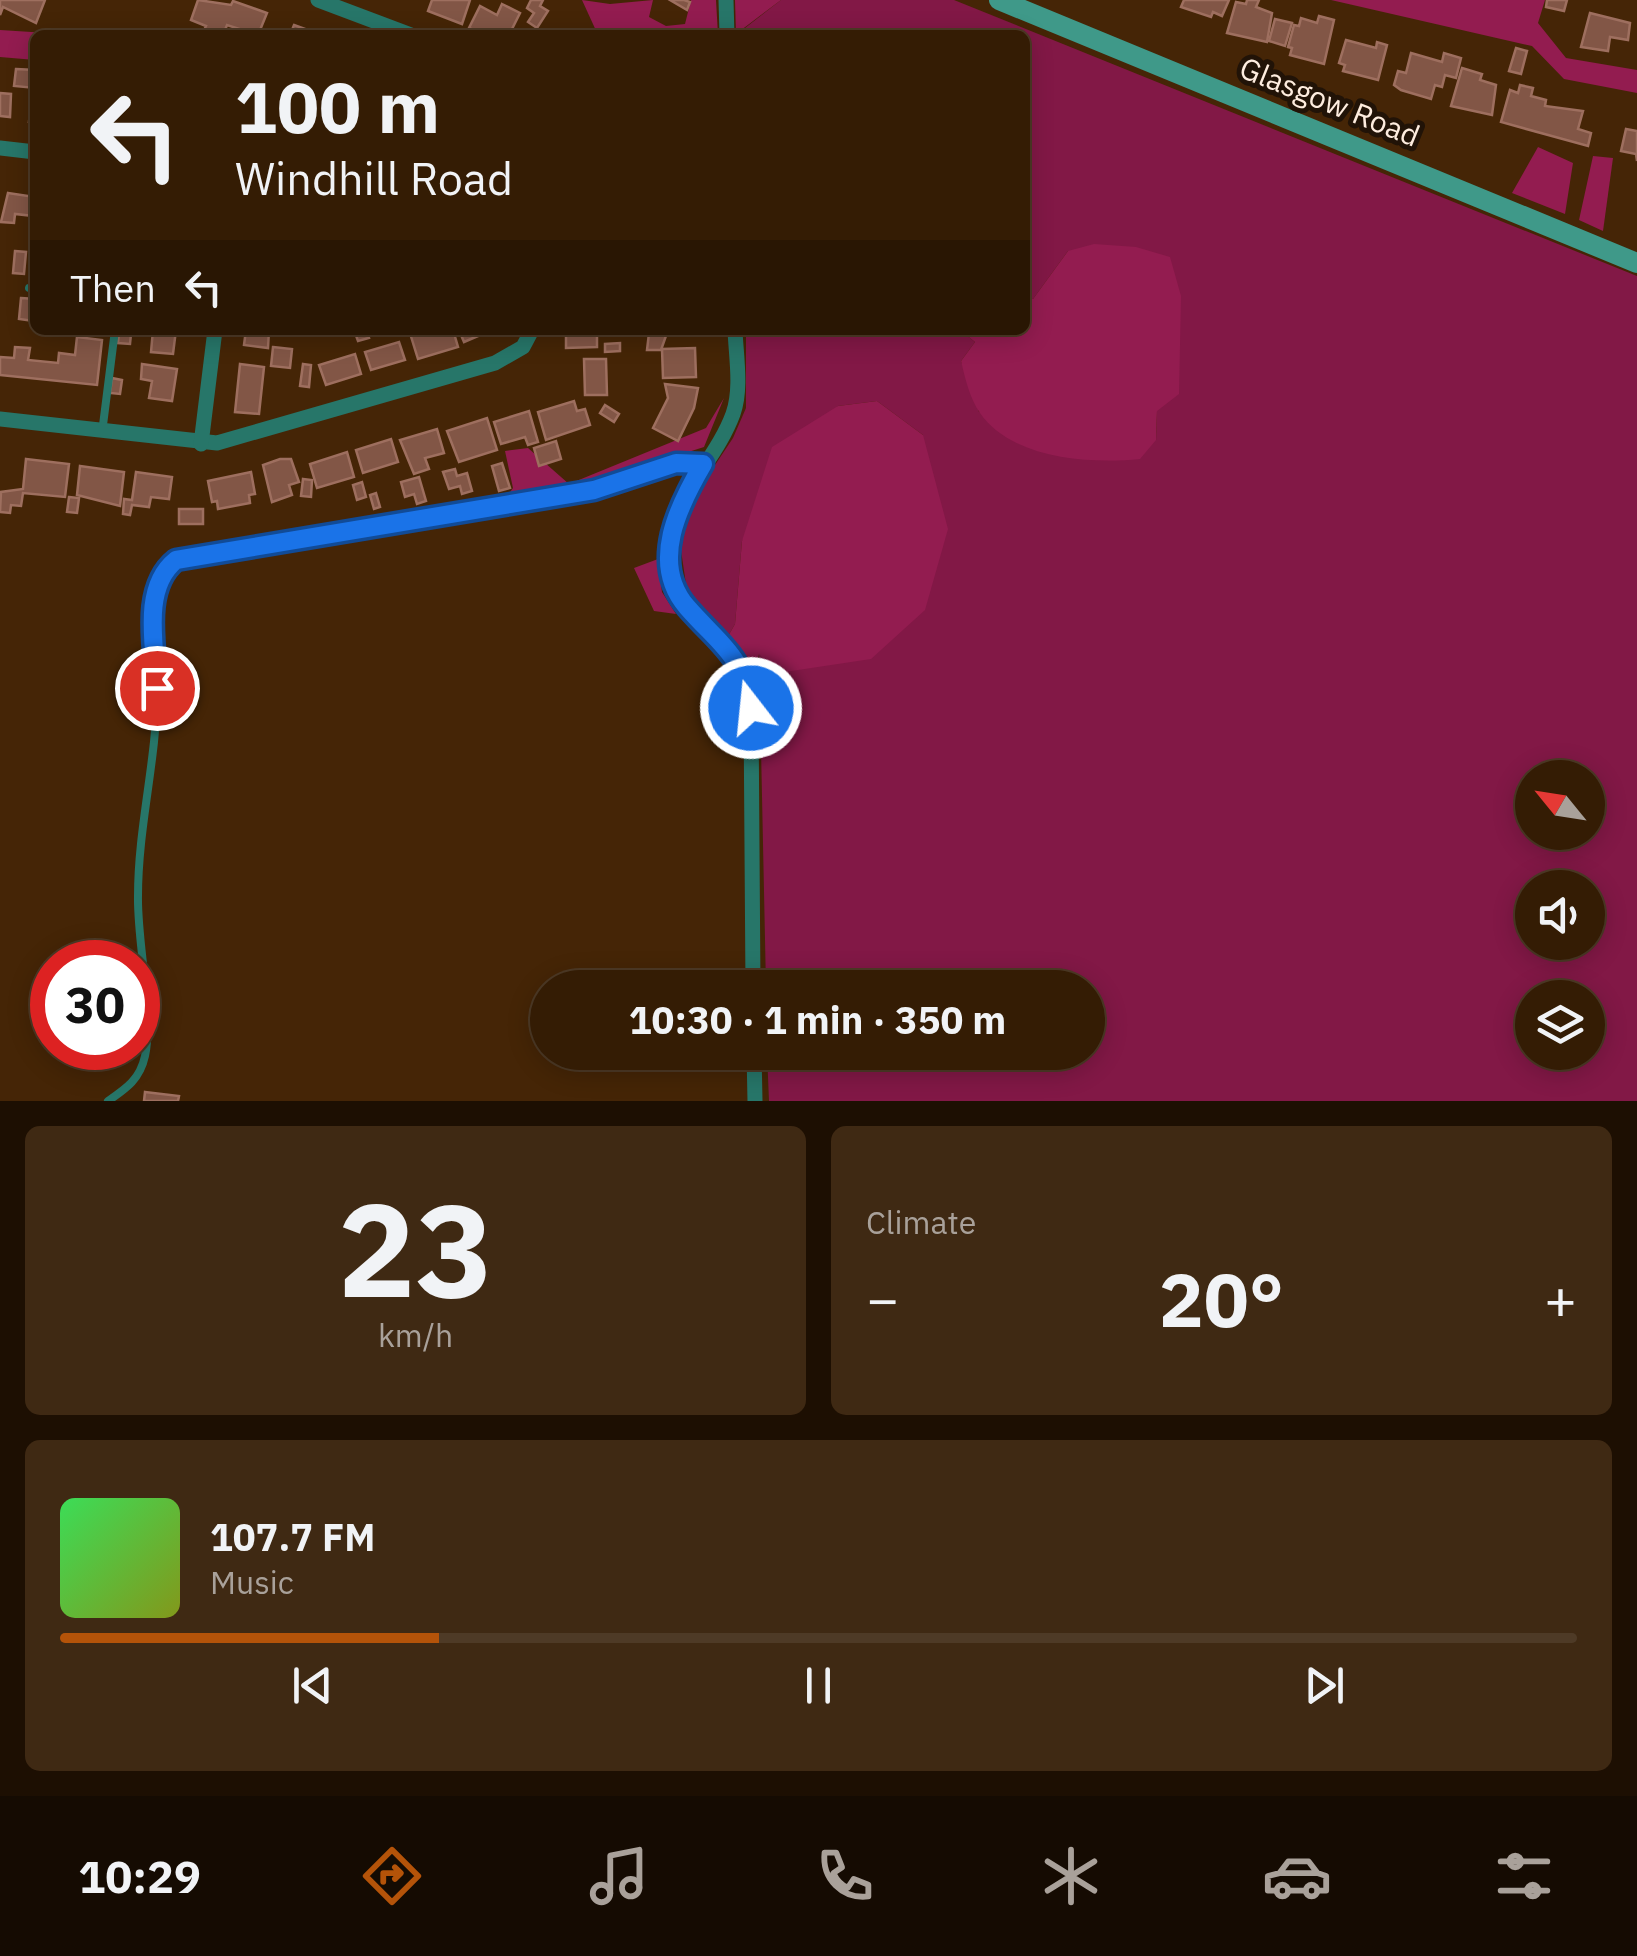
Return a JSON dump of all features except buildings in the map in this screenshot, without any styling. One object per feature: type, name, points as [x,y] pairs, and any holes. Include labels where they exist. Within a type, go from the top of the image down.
[{"type":"main road","name":"Glasgow Road","points":[[999,0],[1637,262]]},
{"type":"street","points":[[318,0],[397,30]]},
{"type":"street","points":[[726,0],[727,30]]},
{"type":"street","points":[[0,148],[30,151]]},
{"type":"street","points":[[202,444],[215,335]]},
{"type":"street","points":[[0,420],[202,444],[240,439],[495,363],[523,347],[529,335]]},
{"type":"street","points":[[735,335],[734,411],[680,502],[670,532],[670,566],[684,604],[735,655],[747,679],[751,708],[753,970]]},
{"type":"street","points":[[754,1070],[755,1101]]},
{"type":"lane","points":[[102,433],[113,335]]},
{"type":"lane","points":[[108,1101],[134,1083],[145,1057],[147,1030],[139,950],[140,844],[156,730],[155,591],[164,569],[191,556],[594,490],[676,463],[703,464]]},
{"type":"shaded area","points":[[582,0],[610,4],[653,0],[649,17],[666,26],[685,24],[691,0],[716,0],[718,30],[596,30]]},
{"type":"shaded area","points":[[735,0],[781,0],[741,30],[736,30]]},
{"type":"shaded area","points":[[781,0],[954,0],[1028,30],[742,30]]},
{"type":"shaded area","points":[[1331,0],[1545,0],[1538,23],[1566,58],[1637,70],[1637,93],[1564,79],[1532,46]]},
{"type":"shaded area","points":[[0,30],[30,32],[30,60],[0,57]]},
{"type":"shaded area","points":[[1030,31],[1637,276],[1637,1101],[769,1101],[768,1070],[1105,1070],[1105,970],[766,970],[759,653],[923,435],[877,401],[838,406],[742,541],[735,624],[727,638],[687,591],[678,530],[687,507],[733,438],[746,408],[746,335],[966,335],[975,342],[961,361],[979,412],[1156,440],[1157,411],[1068,251],[1030,299]]},
{"type":"shaded area","points":[[1538,147],[1573,163],[1565,214],[1512,193]]},
{"type":"shaded area","points":[[1593,156],[1613,158],[1603,231],[1579,220]]},
{"type":"shaded area","points":[[1094,244],[1136,247],[1170,257],[1181,296],[1179,394],[1157,411],[1156,440],[1140,459],[1075,459],[1031,449],[994,428],[971,395],[961,361],[975,342],[966,335],[1030,335],[1030,299],[1068,251]]},
{"type":"shaded area","points":[[724,398],[704,447],[582,486],[506,498],[513,488],[505,451],[528,448],[569,484],[706,428]]},
{"type":"shaded area","points":[[877,401],[923,435],[948,529],[925,610],[871,659],[778,673],[759,654],[756,669],[727,638],[735,624],[742,541],[772,447],[838,406]]},
{"type":"shaded area","points":[[658,559],[662,592],[676,614],[654,611],[634,568]]},
{"type":"route","points":[[157,688],[155,591],[164,569],[176,560],[594,490],[676,463],[703,464],[680,502],[670,532],[670,566],[676,587],[684,604],[735,655],[747,679],[751,708]]}]
